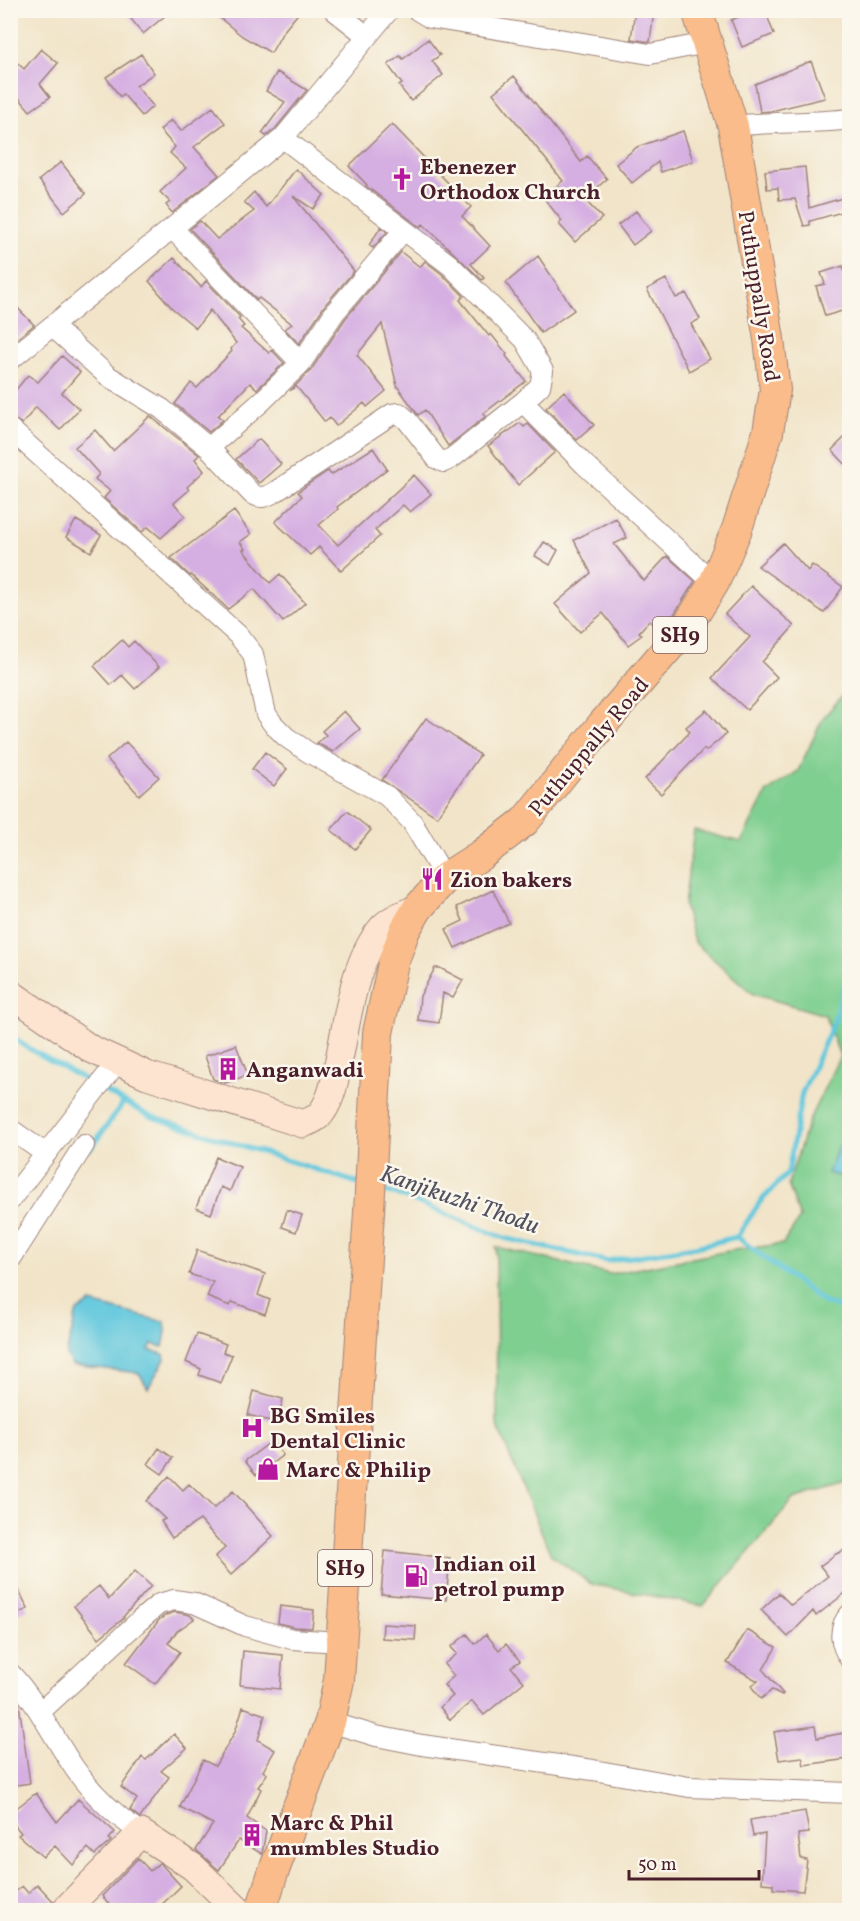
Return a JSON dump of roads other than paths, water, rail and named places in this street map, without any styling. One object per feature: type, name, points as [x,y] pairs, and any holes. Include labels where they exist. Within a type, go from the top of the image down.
[{"type":"main road","name":"Puthuppally Road","points":[[340,1642],[369,1212],[378,1033],[393,963],[405,930],[418,908],[445,878],[481,855],[525,821],[602,725],[687,626],[714,583],[737,529],[768,432],[775,390],[769,339],[733,126],[697,10]]},
{"type":"main road","name":"SH9","points":[[258,1910],[330,1722],[339,1680],[340,1642]]},
{"type":"street","points":[[334,10],[367,36]]},
{"type":"street","points":[[10,360],[283,138],[389,10]]},
{"type":"street","points":[[417,10],[430,18],[650,54],[707,43]]},
{"type":"street","points":[[733,126],[763,122],[828,122],[849,119]]},
{"type":"street","points":[[53,327],[108,376],[162,409],[209,448],[252,494],[258,497],[265,497],[296,480],[392,414],[399,413],[404,416],[436,459],[444,462],[523,402],[540,386],[543,371],[525,340],[450,265],[283,138]]},
{"type":"street","points":[[173,229],[301,363]]},
{"type":"street","points":[[209,448],[301,363],[335,312],[404,231]]},
{"type":"street","points":[[523,402],[585,465],[714,583]]},
{"type":"street","points":[[10,429],[238,635],[253,654],[266,714],[273,724],[286,737],[308,752],[387,796],[412,822],[445,878]]},
{"type":"street","points":[[10,993],[91,1049],[158,1079],[303,1124],[321,1114],[327,1103],[334,1083],[356,983],[365,955],[383,928],[399,916],[418,908]]},
{"type":"street","points":[[10,1200],[118,1061]]},
{"type":"street","points":[[10,1129],[46,1154]]},
{"type":"street","points":[[10,1260],[84,1145]]},
{"type":"street","points":[[40,1712],[159,1605],[174,1600],[194,1603],[245,1626],[292,1639],[340,1642]]},
{"type":"street","points":[[849,1614],[843,1621],[840,1638],[849,1659]]},
{"type":"street","points":[[10,1673],[27,1690],[75,1770],[109,1809],[141,1833],[258,1910]]},
{"type":"street","points":[[330,1722],[376,1736],[422,1745],[593,1770],[689,1787],[849,1793]]},
{"type":"street","points":[[64,1911],[141,1833]]},
{"type":"water","points":[[839,1145],[849,1147],[849,1179],[828,1173]]},
{"type":"water","points":[[91,1303],[165,1322],[163,1347],[152,1344],[149,1350],[164,1354],[165,1359],[148,1388],[139,1373],[72,1365],[66,1355],[77,1311]]},
{"type":"waterway","name":"Kanjikuzhi Thodu","points":[[379,1189],[504,1238],[606,1261],[695,1247],[737,1237],[760,1202],[788,1173],[802,1093],[834,1022],[850,967]]},
{"type":"waterway","name":"Kanjikuzhi Thodu","points":[[10,1035],[23,1045],[149,1116],[361,1184]]},
{"type":"waterway","points":[[90,1149],[124,1102]]},
{"type":"waterway","points":[[737,1237],[825,1303],[850,1310]]},
{"type":"place","name":"Ebenezer Orthodox Church","points":[[402,179]]},
{"type":"place","name":"Zion bakers","points":[[432,879]]},
{"type":"place","name":"Anganwadi","points":[[228,1069]]},
{"type":"place","name":"BG Smiles Dental Clinic","points":[[252,1428]]},
{"type":"place","name":"Marc & Philip","points":[[268,1469]]},
{"type":"place","name":"Indian oil petrol pump","points":[[416,1576]]},
{"type":"place","name":"Marc & Phil mumbles Studio","points":[[252,1835]]}]
